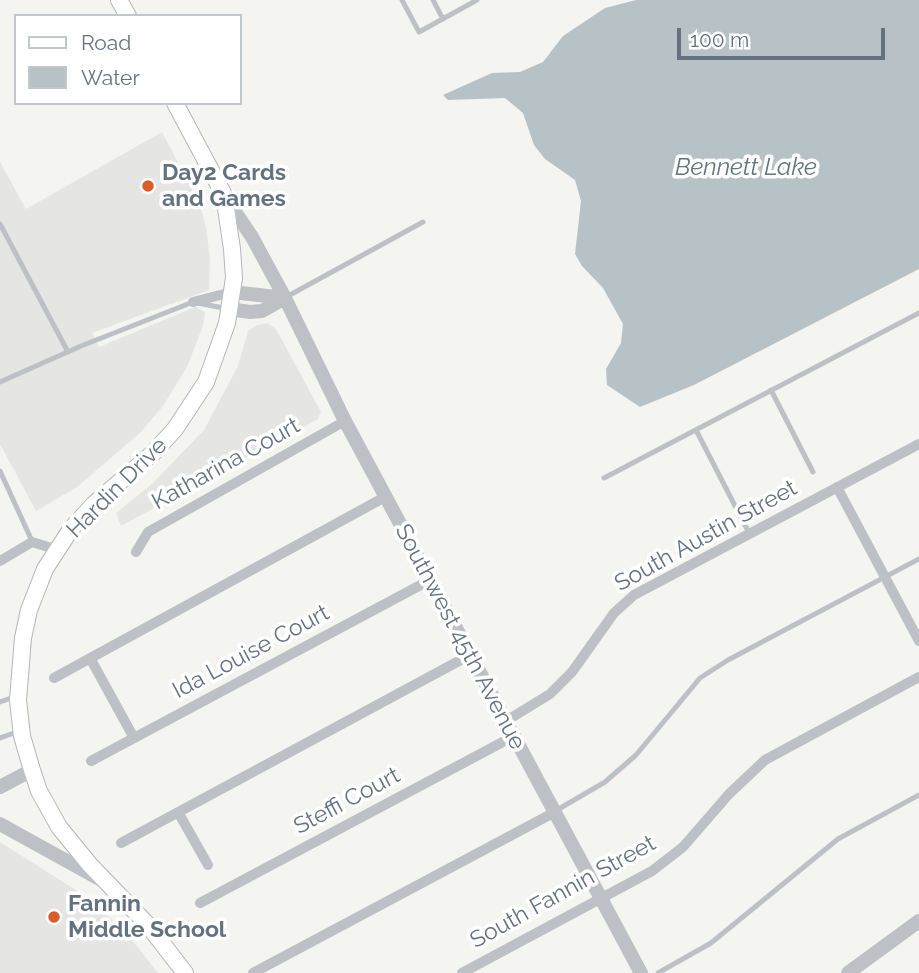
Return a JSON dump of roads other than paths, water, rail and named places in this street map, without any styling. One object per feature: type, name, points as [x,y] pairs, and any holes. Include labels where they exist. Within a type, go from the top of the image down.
[{"type":"main road","points":[[176,105],[224,195]]},
{"type":"main road","name":"Hardin Drive","points":[[185,973],[148,925],[90,865],[59,827],[39,791],[32,770],[22,730],[19,695],[23,638],[29,610],[45,569],[71,530],[94,505],[153,453],[191,407],[206,382],[219,350],[234,278],[233,249],[224,195]]},
{"type":"street","name":"Southwest 45th Avenue","points":[[224,195],[252,237],[285,298],[345,421],[641,973]]},
{"type":"street","points":[[194,302],[232,292],[285,298]]},
{"type":"street","points":[[262,311],[285,298]]},
{"type":"street","points":[[229,309],[279,314],[289,320],[305,339]]},
{"type":"street","name":"Katharina Court","points":[[136,552],[148,532],[345,421]]},
{"type":"street","name":"South Austin Street","points":[[506,722],[550,694],[572,672],[614,613],[634,595],[919,444]]},
{"type":"street","points":[[837,487],[919,641]]},
{"type":"street","points":[[54,678],[386,497]]},
{"type":"street","points":[[0,561],[32,542],[58,550]]},
{"type":"street","name":"Ida Louise Court","points":[[91,761],[430,580]]},
{"type":"street","points":[[121,843],[470,655]]},
{"type":"street","points":[[90,658],[134,738]]},
{"type":"street","name":"South Fannin Street","points":[[462,973],[652,871],[683,847],[729,794],[765,760],[919,677]]},
{"type":"street","name":"Steffi Court","points":[[200,903],[514,736]]},
{"type":"street","points":[[0,787],[32,770]]},
{"type":"street","points":[[178,812],[208,866]]},
{"type":"street","points":[[253,973],[555,812]]},
{"type":"street","points":[[0,824],[112,886]]},
{"type":"street","points":[[848,973],[919,921]]},
{"type":"lane","points":[[402,0],[419,32],[473,1]]},
{"type":"lane","points":[[433,0],[443,19]]},
{"type":"lane","points":[[285,298],[423,222]]},
{"type":"lane","points":[[0,224],[68,352]]},
{"type":"lane","points":[[0,383],[68,352],[194,302],[229,309]]},
{"type":"lane","points":[[604,478],[919,313]]},
{"type":"lane","points":[[771,390],[813,472]]},
{"type":"lane","points":[[696,430],[749,533]]},
{"type":"lane","points":[[0,471],[32,542]]},
{"type":"lane","points":[[555,812],[605,782],[636,755],[700,678],[728,660],[919,559]]},
{"type":"lane","points":[[0,702],[19,695]]},
{"type":"lane","points":[[0,738],[22,730]]},
{"type":"lane","points":[[658,973],[711,943],[838,839],[919,795]]},
{"type":"water","name":"Bennett Lake","points":[[636,0],[919,0],[919,269],[694,385],[640,407],[607,385],[606,369],[621,343],[623,324],[603,288],[582,266],[575,254],[581,201],[575,180],[545,159],[534,145],[523,113],[505,98],[448,100],[443,95],[492,73],[520,72],[543,62],[563,36],[605,8]]},
{"type":"place","name":"Day2 Cards and Games","points":[[148,186]]},
{"type":"place","name":"Fannin Middle School","points":[[54,917]]}]
